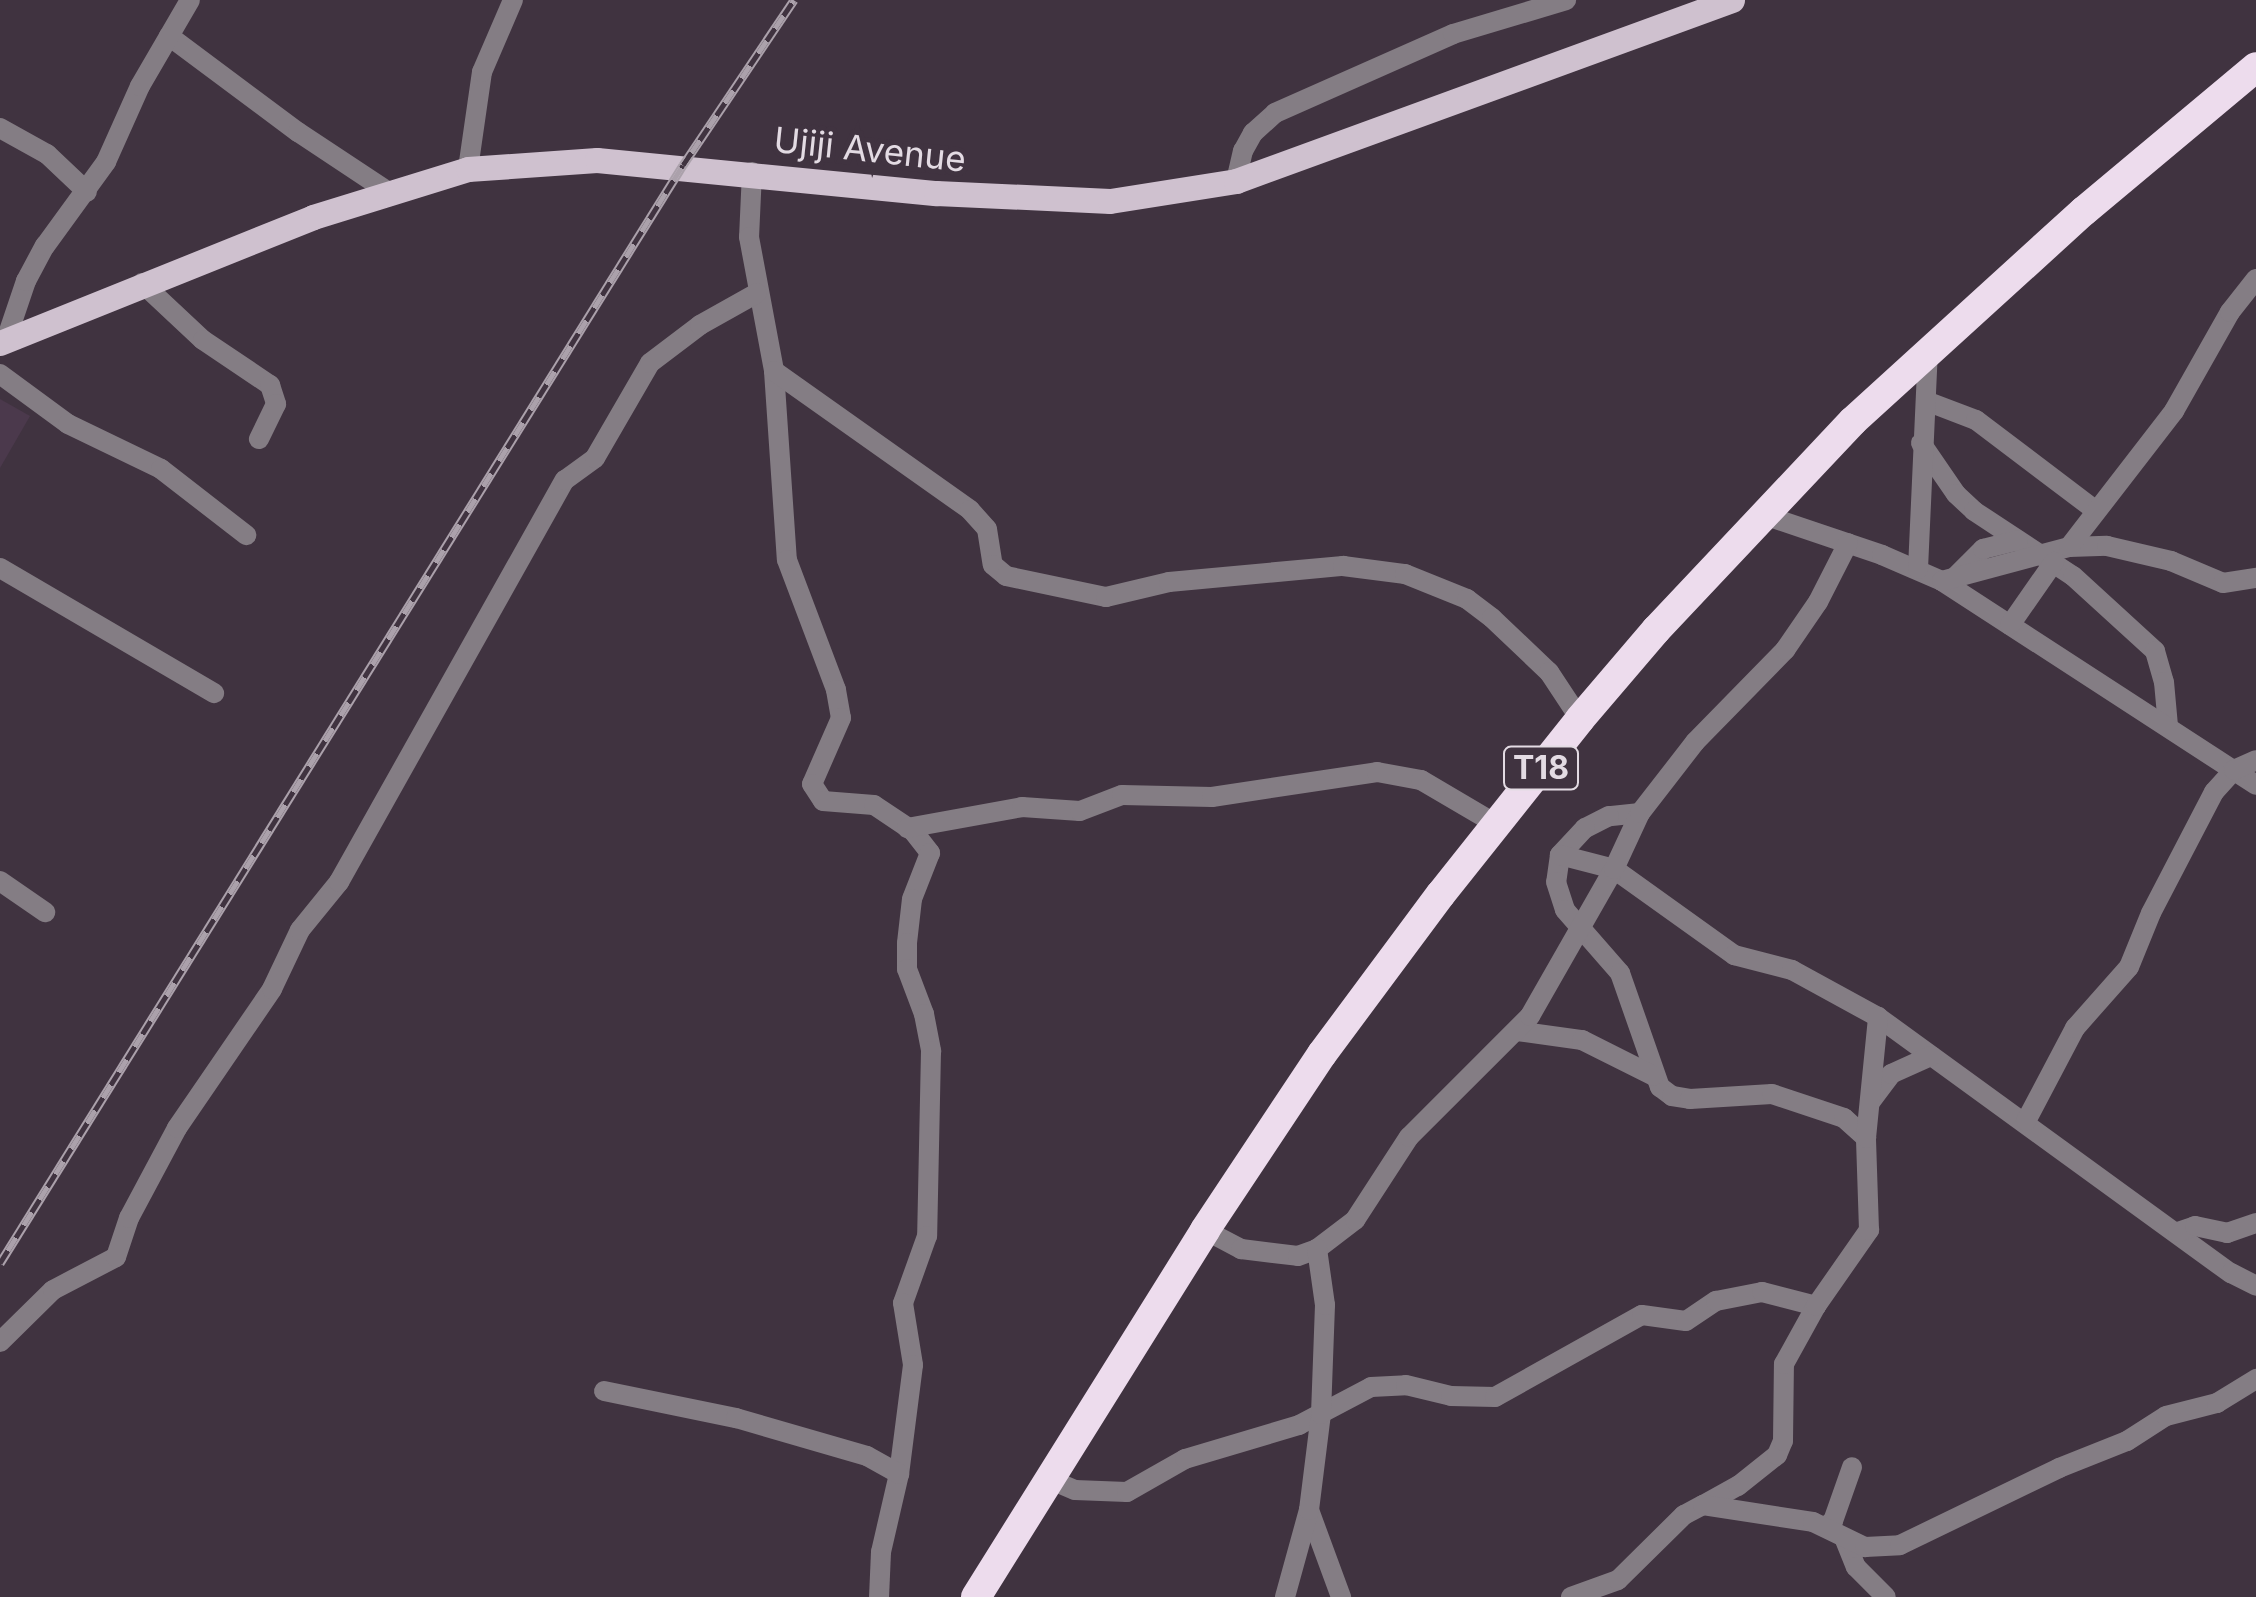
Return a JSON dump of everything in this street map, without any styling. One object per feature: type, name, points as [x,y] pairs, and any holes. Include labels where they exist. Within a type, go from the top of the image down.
[{"type":"highway","name":"T18","points":[[976,1597],[1206,1230],[1322,1054],[1580,720],[1853,421],[2084,211],[2256,67]]},
{"type":"main road","name":"Ujiji Avenue","points":[[3,342],[142,282],[387,191],[468,169],[597,160],[752,172],[887,189],[1070,200],[1110,200],[1236,181],[1732,0]]},
{"type":"street","points":[[3,342],[45,246],[88,192],[190,0]]},
{"type":"street","points":[[468,169],[482,72],[513,0]]},
{"type":"street","points":[[1236,181],[1248,142],[1275,112],[1452,34],[1566,0]]},
{"type":"street","points":[[168,36],[298,132],[387,191]]},
{"type":"street","points":[[0,128],[47,154],[88,192]]},
{"type":"street","points":[[752,172],[749,237],[774,371],[790,579],[836,690],[841,718],[838,734],[812,784],[823,802],[868,802],[907,828],[930,852],[912,900],[907,943],[907,969],[928,1030],[931,1077],[927,1236],[904,1303],[912,1365],[899,1474],[886,1522],[879,1597]]},
{"type":"street","points":[[2010,625],[2056,555],[2174,411],[2225,321],[2256,279]]},
{"type":"street","points":[[142,282],[203,340],[270,385],[276,404],[259,438]]},
{"type":"street","points":[[0,1342],[53,1290],[116,1258],[129,1218],[177,1128],[272,989],[300,930],[339,882],[565,480],[595,458],[650,363],[700,325],[757,293]]},
{"type":"street","points":[[1918,569],[1928,351]]},
{"type":"street","points":[[774,371],[981,520],[990,538],[992,565],[1006,576],[1106,597],[1169,582],[1343,566],[1405,574],[1467,598],[1492,618],[1549,672],[1580,720]]},
{"type":"street","points":[[0,374],[68,424],[162,468],[246,536]]},
{"type":"street","points":[[1926,401],[1976,420],[2095,510]]},
{"type":"street","points":[[1921,443],[1956,494],[2018,540],[2056,555],[2154,651],[2168,726]]},
{"type":"street","points":[[1764,515],[1949,579],[2010,625],[2256,785]]},
{"type":"street","points":[[1949,579],[1983,549],[2018,540]]},
{"type":"street","points":[[1206,1230],[1241,1249],[1272,1256],[1298,1256],[1317,1249],[1356,1220],[1409,1137],[1517,1031],[1538,1003],[1579,924],[1614,869],[1640,813],[1695,742],[1785,650],[1818,602],[1848,543]]},
{"type":"street","points":[[1949,579],[2107,546],[2171,560],[2223,583],[2256,578]]},
{"type":"street","points":[[0,568],[214,693]]},
{"type":"street","points":[[2026,1121],[2075,1028],[2129,968],[2150,913],[2204,808],[2234,770],[2256,760]]},
{"type":"street","points":[[907,828],[1022,806],[1080,810],[1122,795],[1212,797],[1377,772],[1421,780],[1496,824]]},
{"type":"street","points":[[1640,813],[1599,819],[1560,856],[1556,868],[1559,896],[1620,972],[1654,1076]]},
{"type":"street","points":[[1560,856],[1614,869],[1734,955],[1792,970],[1878,1017],[2231,1273],[2256,1286]]},
{"type":"street","points":[[0,881],[45,912]]},
{"type":"street","points":[[1571,1597],[1618,1580],[1684,1515],[1738,1486],[1777,1455],[1784,1441],[1784,1364],[1816,1306],[1868,1230],[1866,1138],[1878,1017]]},
{"type":"street","points":[[1517,1031],[1582,1040],[1654,1076],[1672,1096],[1772,1094],[1844,1118],[1866,1138]]},
{"type":"street","points":[[1844,1118],[1869,1104],[1891,1074],[1931,1056]]},
{"type":"street","points":[[2178,1232],[2195,1226],[2227,1233],[2256,1223]]},
{"type":"street","points":[[1285,1597],[1309,1510],[1321,1414],[1326,1304],[1317,1249]]},
{"type":"street","points":[[1049,1479],[1075,1490],[1127,1492],[1186,1459],[1261,1440],[1321,1414],[1347,1396],[1390,1384],[1464,1397],[1495,1397],[1642,1315],[1686,1320],[1716,1301],[1762,1292],[1816,1306]]},
{"type":"street","points":[[1703,1504],[1814,1522],[1846,1540],[1886,1548],[1916,1539],[2059,1468],[2127,1441],[2166,1416],[2218,1403],[2256,1379]]},
{"type":"street","points":[[604,1391],[736,1418],[867,1456],[899,1474]]},
{"type":"street","points":[[1826,1528],[1833,1522],[1852,1466]]},
{"type":"street","points":[[1309,1510],[1341,1597]]},
{"type":"street","points":[[1846,1540],[1856,1567],[1886,1597]]},
{"type":"shaded area","points":[[0,399],[30,416],[0,468]]},
{"type":"railway","points":[[0,1263],[683,165],[794,0]]}]
